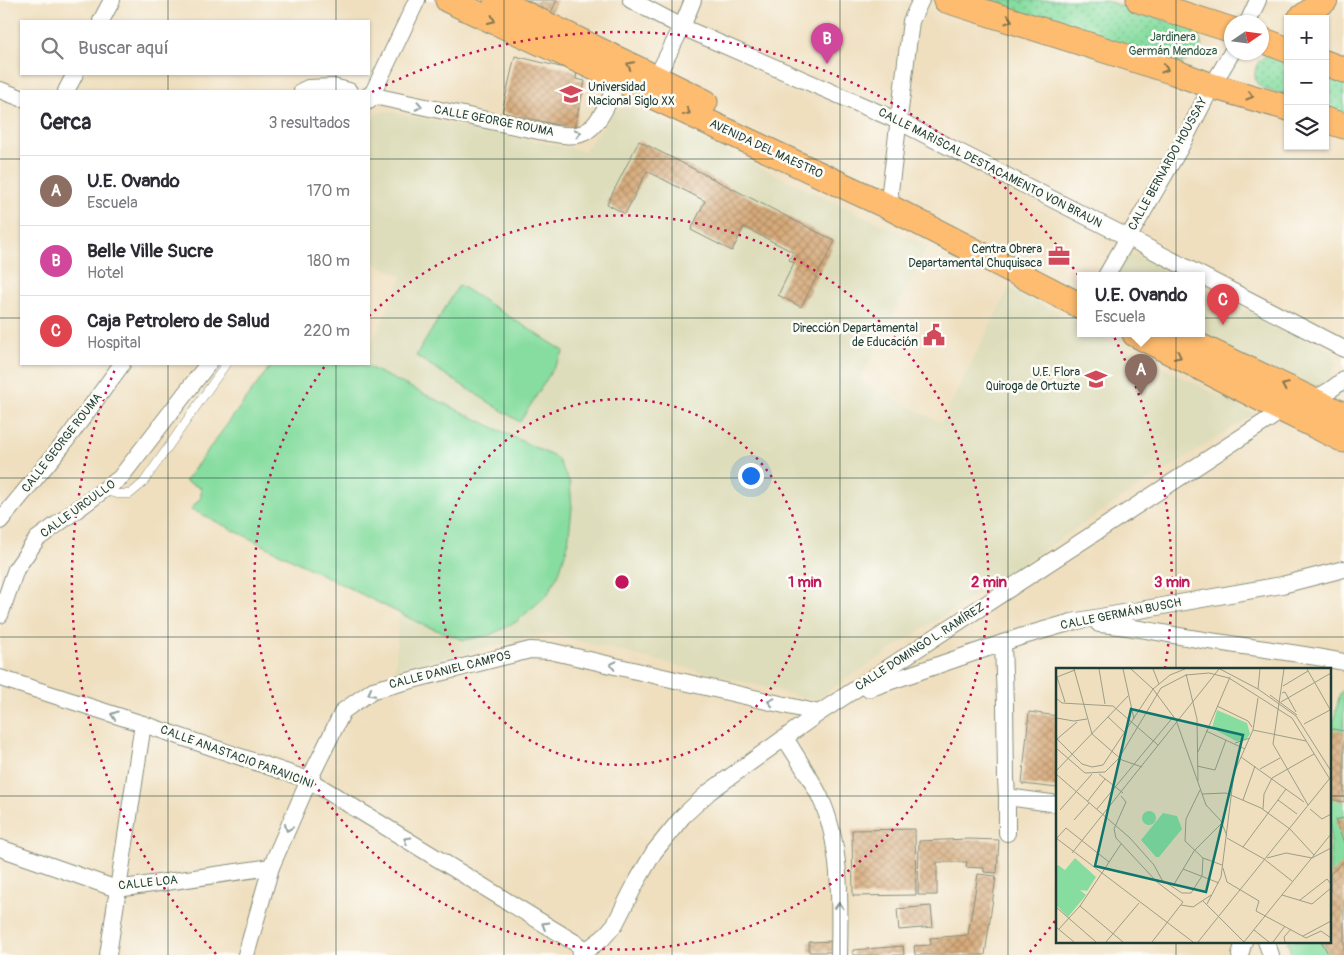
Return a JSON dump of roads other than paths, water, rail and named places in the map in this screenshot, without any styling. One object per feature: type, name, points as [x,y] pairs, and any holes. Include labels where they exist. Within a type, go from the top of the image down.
[{"type":"main road","name":"AVENIDA DEL MAESTRO","points":[[448,0],[619,79],[653,86]]},
{"type":"main road","name":"AVENIDA DEL MAESTRO","points":[[496,0],[653,86],[1077,287]]},
{"type":"main road","points":[[946,0],[1174,72],[1212,86],[1284,107]]},
{"type":"main road","points":[[1139,0],[1224,27]]},
{"type":"main road","points":[[1305,15],[1325,0]]},
{"type":"main road","points":[[1272,44],[1284,32]]},
{"type":"main road","points":[[1329,64],[1344,70]]},
{"type":"main road","points":[[1329,121],[1344,126]]},
{"type":"main road","name":"AVENIDA DEL MAESTRO","points":[[890,200],[1077,304]]},
{"type":"main road","points":[[1141,337],[1344,440]]},
{"type":"main road","points":[[1180,337],[1344,415]]},
{"type":"street","points":[[102,20],[112,0]]},
{"type":"street","points":[[370,97],[417,0]]},
{"type":"street","name":"CALLE MARISCAL DESTACAMENTO VON BRAUN","points":[[631,0],[682,27],[898,121],[1196,272]]},
{"type":"street","points":[[653,86],[693,0]]},
{"type":"street","points":[[890,200],[911,21],[921,0]]},
{"type":"street","points":[[1251,15],[1258,0]]},
{"type":"street","name":"CALLE BERNARDO HOUSSAY","points":[[1108,272],[1180,148],[1227,60]]},
{"type":"street","points":[[67,90],[74,75]]},
{"type":"street","name":"CALLE GEORGE ROUMA","points":[[370,97],[567,136],[582,134],[592,129],[619,79]]},
{"type":"street","points":[[304,90],[308,88],[333,87],[345,90]]},
{"type":"street","points":[[0,90],[20,98]]},
{"type":"street","name":"CALLE MARISCAL DESTACAMENTO VON BRAUN","points":[[1205,277],[1344,349]]},
{"type":"street","name":"CALLE GEORGE ROUMA","points":[[0,521],[62,446],[121,365]]},
{"type":"street","name":"CALLE URCULLO","points":[[0,614],[5,585],[38,539],[120,478],[207,365]]},
{"type":"street","name":"CALLE DOMINGO L. RAMÍREZ","points":[[583,952],[603,938],[615,924],[654,852],[683,816],[709,792],[819,713],[1283,410],[1314,400],[1344,379]]},
{"type":"street","name":"CALLE GERMÁN BUSCH","points":[[845,697],[1003,643],[1072,622],[1282,585],[1344,569]]},
{"type":"street","points":[[1072,622],[1122,625],[1199,639],[1303,662],[1344,662]]},
{"type":"street","points":[[1003,643],[1007,797],[1006,833]]},
{"type":"street","name":"CALLE DANIEL CAMPOS","points":[[246,955],[271,867],[309,780],[343,711],[372,690],[530,650],[550,651],[819,713]]},
{"type":"street","name":"CALLE ANASTACIO PARAVICINI","points":[[0,678],[309,780],[583,952]]},
{"type":"street","points":[[108,955],[143,724]]},
{"type":"street","points":[[784,738],[820,797],[831,827],[837,867],[839,955]]},
{"type":"street","points":[[1007,797],[1056,804]]},
{"type":"street","name":"CALLE LOA","points":[[0,848],[117,888],[271,867]]},
{"type":"street","points":[[1240,955],[1244,942]]},
{"type":"street","points":[[1266,942],[1271,955]]},
{"type":"lane","points":[[103,491],[130,494],[143,483],[225,365]]},
{"type":"place","name":"Belle Ville Sucre","points":[[827,64]]},
{"type":"place","name":"Universidad Nacional Siglo XX","points":[[571,94]]},
{"type":"place","name":"Centra Obrera Departamental Chuquisaca","points":[[1059,256]]},
{"type":"place","name":"Caja Petrolero de Salud","points":[[1223,325]]},
{"type":"place","name":"Dirección Departamental de Educación","points":[[934,335]]},
{"type":"place","name":"U.E. Flora Quiroga de Ortuzte","points":[[1096,379]]},
{"type":"place","name":"U.E. Ovando","points":[[1141,395]]},
{"type":"park label","name":"Jardinera Germán Mendoza","points":[[1173,44]]}]
